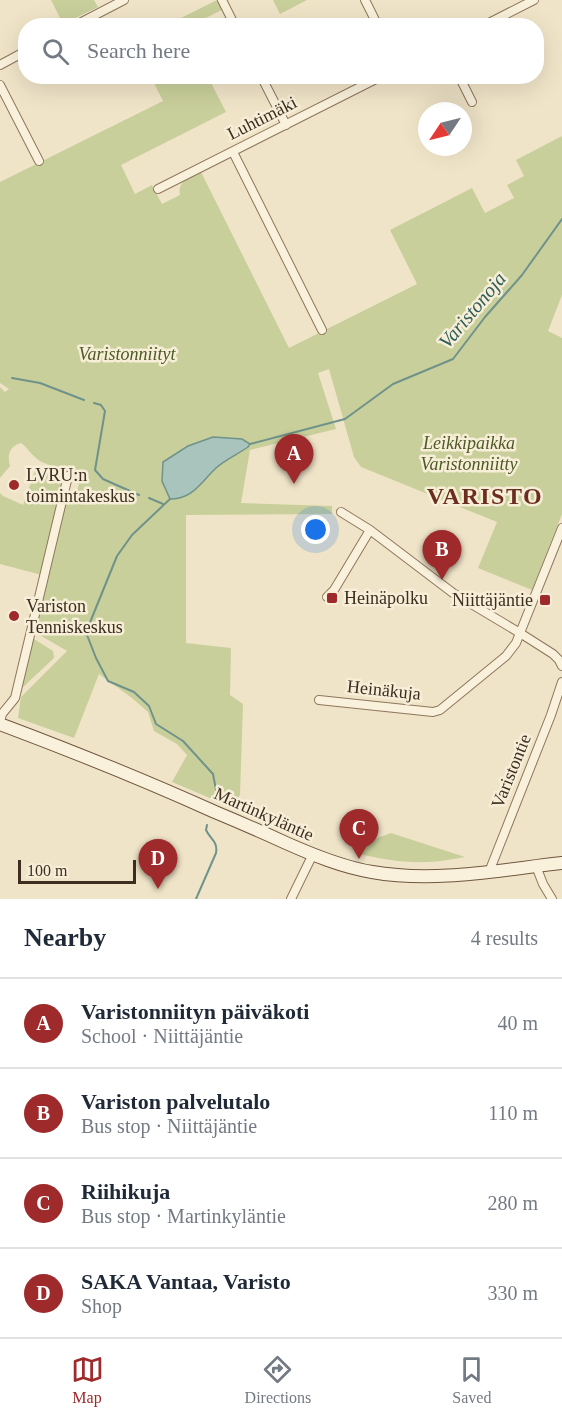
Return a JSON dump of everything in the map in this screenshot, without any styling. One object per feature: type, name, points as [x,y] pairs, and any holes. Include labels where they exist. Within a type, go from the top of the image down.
[{"type":"main road","name":"Martinkyläntie","points":[[0,723],[208,808],[312,855],[362,870],[406,877],[458,876],[562,863]]},
{"type":"street","points":[[89,18],[124,0]]},
{"type":"street","points":[[222,0],[231,18]]},
{"type":"street","points":[[365,0],[374,18]]},
{"type":"street","points":[[499,18],[534,0]]},
{"type":"street","points":[[0,65],[18,55]]},
{"type":"street","points":[[265,84],[286,125]]},
{"type":"street","name":"Luhtimäki","points":[[158,189],[366,84]]},
{"type":"street","points":[[463,84],[472,102]]},
{"type":"street","points":[[0,85],[39,161]]},
{"type":"street","points":[[233,152],[322,330]]},
{"type":"street","points":[[0,723],[2,714],[15,699],[69,476]]},
{"type":"street","points":[[341,512],[370,530],[453,593],[553,654],[562,666]]},
{"type":"street","points":[[520,633],[562,528]]},
{"type":"street","points":[[327,597],[334,590],[370,530]]},
{"type":"street","name":"Heinäkuja","points":[[319,700],[433,712],[440,710],[506,656],[520,633]]},
{"type":"street","name":"Varistontie","points":[[489,872],[562,682]]},
{"type":"street","points":[[291,899],[312,855]]},
{"type":"street","points":[[536,866],[552,899]]},
{"type":"green space","points":[[51,0],[94,0],[98,7],[75,18],[60,18]]},
{"type":"green space","points":[[217,0],[222,10],[205,18],[181,18]]},
{"type":"green space","points":[[273,0],[307,0],[280,14]]},
{"type":"green space","points":[[154,84],[212,84],[226,112],[121,165],[135,194],[152,185],[162,204],[180,195],[182,183],[201,172],[289,348],[417,284],[390,230],[472,188],[485,213],[514,198],[507,185],[524,176],[516,160],[562,136],[562,295],[548,331],[562,338],[562,514],[532,590],[478,568],[497,522],[361,467],[354,457],[329,369],[318,373],[336,429],[250,450],[241,503],[332,506],[332,514],[186,515],[186,643],[231,648],[230,695],[243,704],[240,795],[231,807],[172,782],[187,755],[177,744],[154,731],[148,712],[99,674],[74,738],[18,718],[21,697],[67,651],[33,631],[66,497],[75,498],[79,484],[66,479],[63,469],[38,459],[21,443],[11,449],[10,466],[0,478],[0,387],[5,392],[9,389],[0,383],[0,182],[163,101]]},
{"type":"green space","points":[[36,468],[62,477],[64,485],[41,576],[0,564],[0,493],[23,505]]},
{"type":"green space","points":[[34,639],[53,651],[54,658],[21,689],[30,641]]},
{"type":"green space","points":[[391,833],[465,857],[409,862],[357,853],[361,844]]},
{"type":"water","points":[[213,437],[242,439],[250,444],[223,462],[191,493],[170,499],[162,481],[163,462],[188,446]]},
{"type":"waterway","name":"Varistonoja","points":[[250,444],[345,419],[393,384],[453,359],[485,317],[522,275],[562,219]]},
{"type":"waterway","points":[[12,378],[40,383],[84,400]]},
{"type":"waterway","points":[[94,403],[101,405],[105,411],[95,470],[103,479],[139,495]]},
{"type":"waterway","points":[[149,498],[163,504]]},
{"type":"waterway","name":"Varistonoja","points":[[170,499],[132,535],[117,556],[87,635],[108,681],[134,692],[149,706],[156,724],[183,741],[213,774],[217,795]]},
{"type":"waterway","name":"Varistonoja","points":[[196,899],[216,853],[215,843],[206,830],[207,825]]},
{"type":"place","name":"Varistonniityn päiväkoti","points":[[294,484]]},
{"type":"place","name":"LVRU:n toimintakeskus","points":[[14,485]]},
{"type":"place","name":"Variston palvelutalo","points":[[442,580]]},
{"type":"place","name":"Heinäpolku","points":[[332,598]]},
{"type":"place","name":"Niittäjäntie","points":[[545,600]]},
{"type":"place","name":"Variston Tenniskeskus","points":[[14,616]]},
{"type":"place","name":"Riihikuja","points":[[359,859]]},
{"type":"place","name":"SAKA Vantaa, Varisto","points":[[158,889]]},
{"type":"district","name":"VARISTO","points":[[485,496]]},
{"type":"park label","name":"Varistonniityt","points":[[127,354]]},
{"type":"park label","name":"Leikkipaikka Varistonniitty","points":[[469,453]]}]
